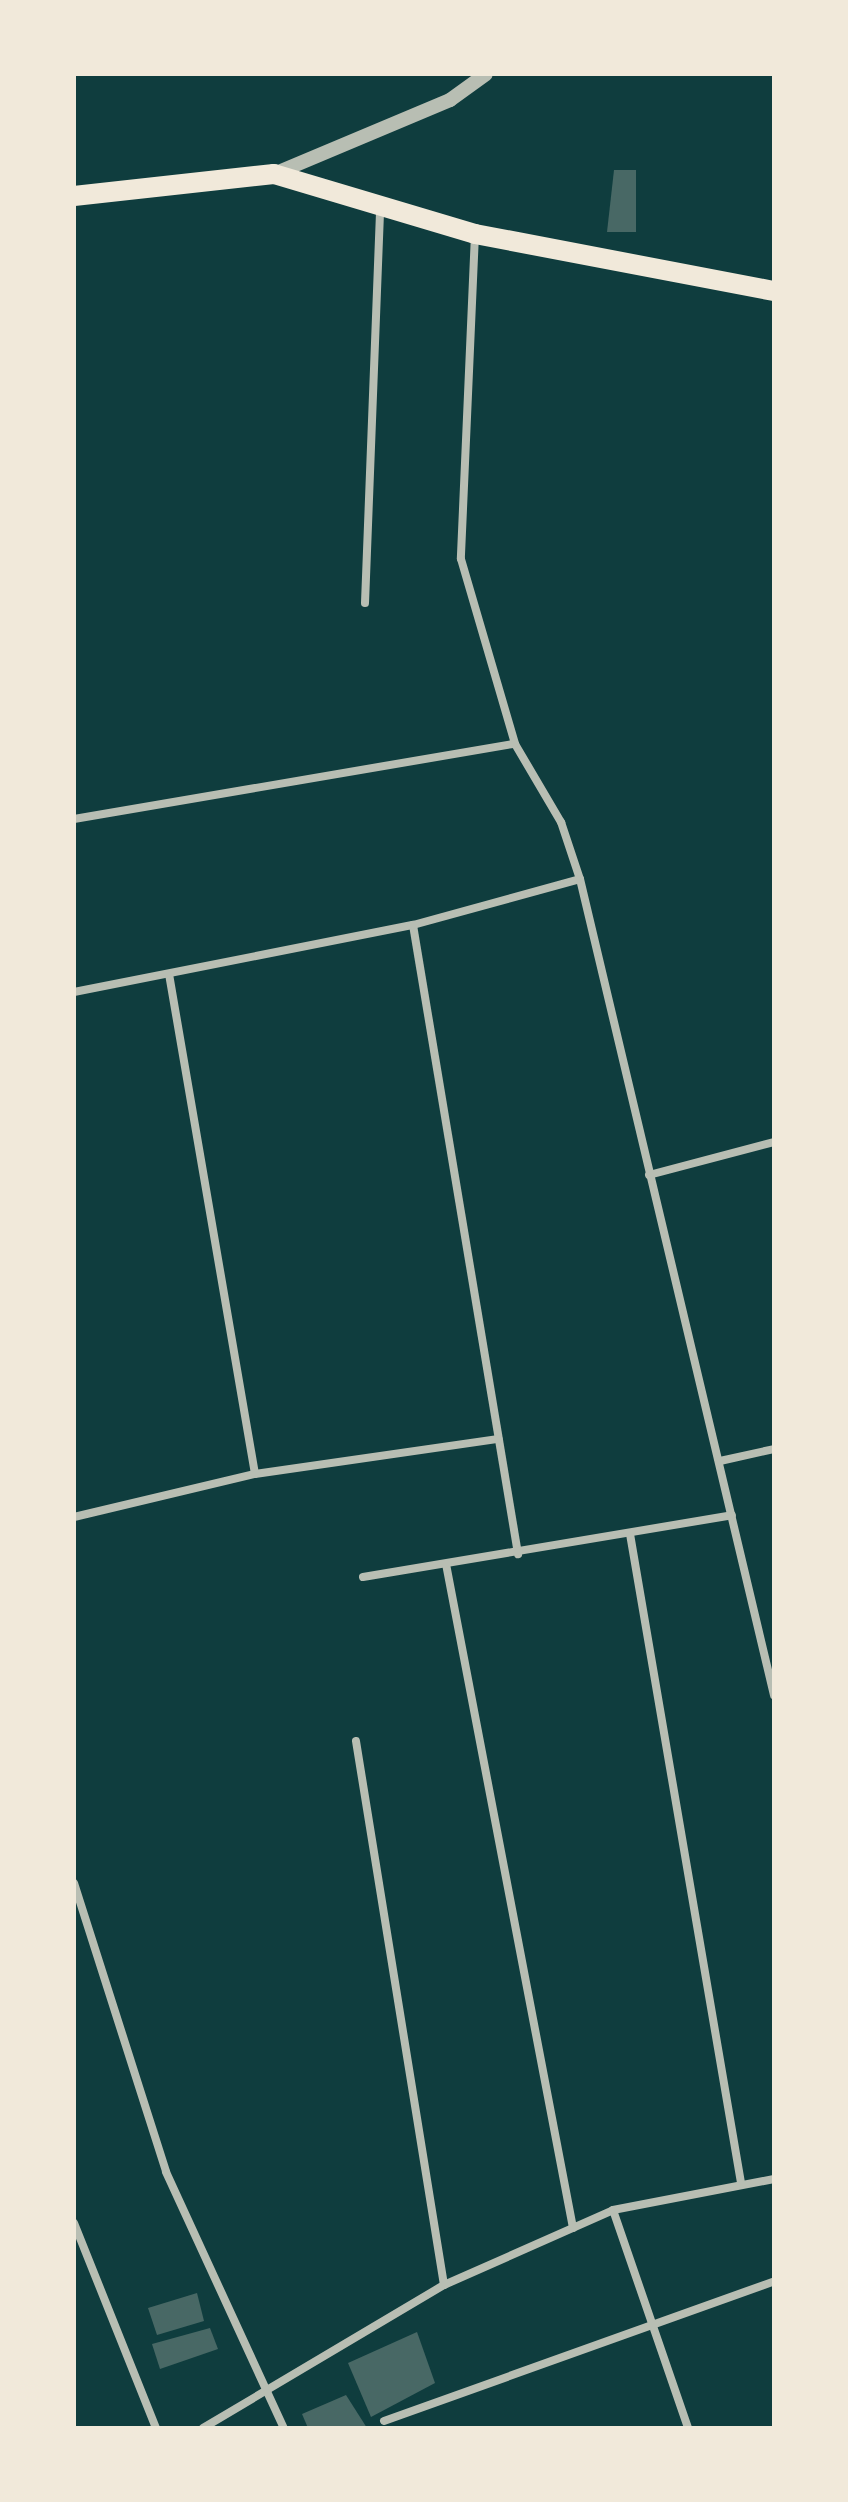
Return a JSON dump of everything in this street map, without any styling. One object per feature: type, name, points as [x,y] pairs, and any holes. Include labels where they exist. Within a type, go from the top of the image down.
[{"type":"main road","points":[[74,196],[274,174],[475,234],[774,291]]},
{"type":"street","points":[[274,174],[450,100],[486,74]]},
{"type":"street","points":[[365,603],[380,206]]},
{"type":"street","points":[[475,234],[461,559],[515,744],[561,822],[580,879],[774,1695]]},
{"type":"street","points":[[74,819],[515,744]]},
{"type":"street","points":[[74,992],[413,925],[580,879]]},
{"type":"street","points":[[413,925],[518,1554]]},
{"type":"street","points":[[169,974],[255,1474]]},
{"type":"street","points":[[649,1175],[774,1142]]},
{"type":"street","points":[[74,1517],[255,1474],[499,1439]]},
{"type":"street","points":[[720,1461],[774,1449]]},
{"type":"street","points":[[363,1577],[518,1554],[732,1515]]},
{"type":"street","points":[[630,1534],[741,2183]]},
{"type":"street","points":[[446,1564],[573,2228]]},
{"type":"street","points":[[356,1741],[444,2285]]},
{"type":"street","points":[[74,1883],[166,2172],[284,2428]]},
{"type":"street","points":[[203,2428],[267,2387],[444,2285],[613,2210],[774,2179]]},
{"type":"street","points":[[613,2210],[688,2428]]},
{"type":"street","points":[[74,2223],[156,2428]]},
{"type":"street","points":[[384,2421],[774,2281]]},
{"type":"building","points":[[614,170],[636,170],[636,232],[607,232]]},
{"type":"building","points":[[197,2293],[204,2321],[157,2335],[148,2308]]},
{"type":"building","points":[[210,2328],[218,2349],[160,2369],[152,2344]]},
{"type":"building","points":[[417,2332],[435,2383],[371,2417],[348,2363]]},
{"type":"building","points":[[346,2395],[367,2428],[308,2428],[302,2414]]}]
